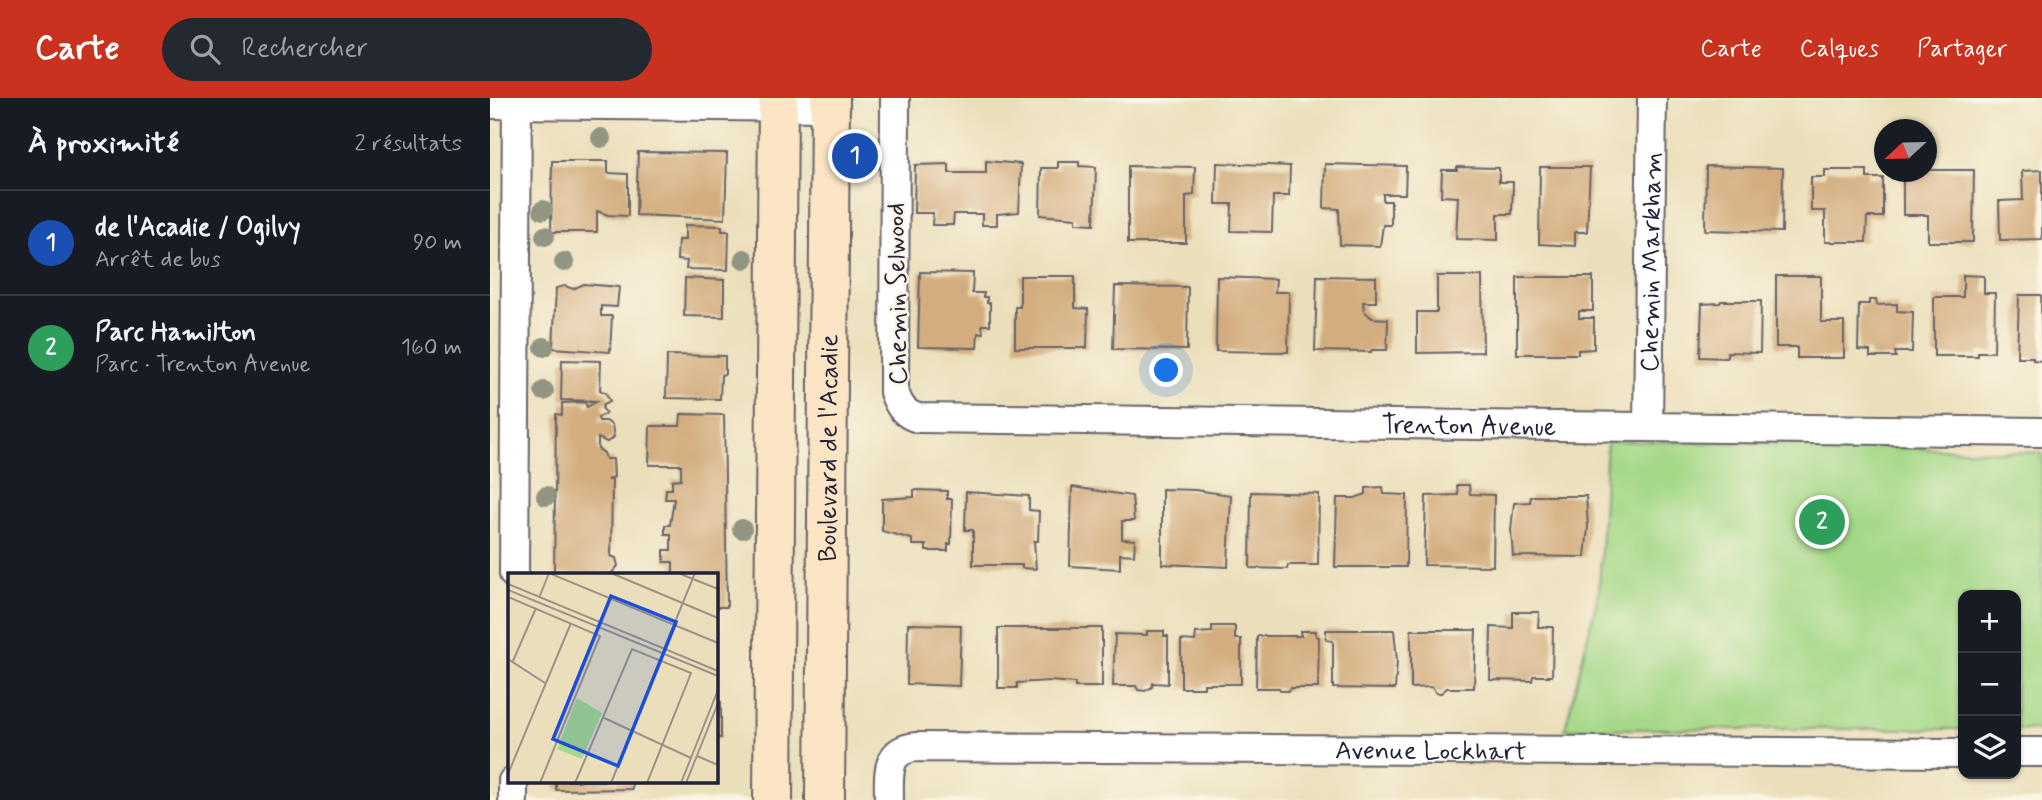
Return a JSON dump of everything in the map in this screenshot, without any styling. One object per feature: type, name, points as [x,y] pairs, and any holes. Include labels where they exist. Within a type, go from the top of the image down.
[{"type":"main road","name":"Boulevard de l'Acadie","points":[[774,800],[778,102]]},
{"type":"main road","name":"Boulevard de l'Acadie","points":[[825,800],[830,103]]},
{"type":"street","name":"Chemin Selwood","points":[[895,98],[894,392],[899,405]]},
{"type":"street","name":"Chemin Markham","points":[[1648,426],[1653,98]]},
{"type":"street","points":[[514,573],[508,102],[830,103]]},
{"type":"street","name":"Trenton Avenue","points":[[899,405],[909,415],[918,418],[2042,432]]},
{"type":"street","name":"Avenue Lockhart","points":[[889,800],[891,766],[895,755],[911,749],[1958,753]]},
{"type":"street","points":[[2021,752],[2042,752]]},
{"type":"street","points":[[513,782],[513,800]]},
{"type":"green space","points":[[1607,441],[1804,444],[2042,453],[2042,730],[2021,729],[2021,590],[1958,590],[1958,729],[1565,729],[1599,591]]},
{"type":"building","points":[[638,152],[727,153],[725,219],[636,215]]},
{"type":"building","points":[[552,161],[608,161],[608,173],[628,174],[628,216],[608,215],[597,211],[597,232],[551,232]]},
{"type":"building","points":[[986,161],[1021,164],[1019,212],[997,214],[997,225],[982,225],[982,214],[954,214],[953,225],[932,225],[933,213],[914,213],[915,165],[949,164],[949,173],[986,173]]},
{"type":"building","points":[[1058,162],[1079,162],[1079,166],[1096,167],[1094,224],[1076,223],[1076,218],[1040,215],[1041,168],[1058,168]]},
{"type":"building","points":[[1217,163],[1290,166],[1289,196],[1273,196],[1272,232],[1231,231],[1232,204],[1216,204]]},
{"type":"building","points":[[1325,164],[1406,166],[1405,194],[1383,194],[1383,201],[1391,201],[1391,225],[1383,225],[1380,246],[1340,245],[1339,209],[1324,208]]},
{"type":"building","points":[[1128,166],[1195,167],[1194,195],[1186,196],[1186,243],[1128,243]]},
{"type":"building","points":[[1706,166],[1783,168],[1782,232],[1705,230]]},
{"type":"building","points":[[1457,167],[1499,168],[1499,182],[1513,182],[1512,214],[1498,214],[1498,240],[1456,239],[1458,197],[1441,196],[1442,170],[1457,170]]},
{"type":"building","points":[[1540,167],[1590,167],[1587,232],[1575,232],[1575,246],[1539,244]]},
{"type":"building","points":[[1825,170],[1867,170],[1867,178],[1874,178],[1874,182],[1883,182],[1883,217],[1867,217],[1866,242],[1825,242],[1825,211],[1811,211],[1811,177],[1825,177]]},
{"type":"building","points":[[1937,170],[1974,170],[1973,242],[1928,242],[1928,215],[1903,215],[1903,182],[1937,182]]},
{"type":"building","points":[[2042,170],[2042,239],[2000,240],[1999,201],[2023,200],[2022,171]]},
{"type":"building","points":[[685,225],[722,226],[722,231],[729,231],[728,270],[686,269],[687,261],[677,260],[678,240],[685,240]]},
{"type":"building","points":[[920,272],[973,273],[972,293],[984,293],[983,297],[987,297],[987,303],[990,303],[990,325],[982,325],[983,333],[978,333],[977,348],[918,347]]},
{"type":"building","points":[[1963,275],[1984,276],[1984,293],[1995,293],[1994,352],[1978,352],[1978,356],[1934,356],[1934,297],[1963,297]]},
{"type":"building","points":[[1020,276],[1075,276],[1075,308],[1088,309],[1087,348],[1015,348],[1015,307],[1020,307]]},
{"type":"building","points":[[1317,276],[1376,277],[1376,302],[1363,302],[1364,311],[1372,318],[1388,319],[1387,350],[1315,351]]},
{"type":"building","points":[[1437,276],[1482,276],[1483,352],[1417,353],[1417,312],[1437,312]]},
{"type":"building","points":[[1776,276],[1821,276],[1821,322],[1844,322],[1844,358],[1797,358],[1797,347],[1776,347]]},
{"type":"building","points":[[1217,277],[1276,279],[1275,292],[1289,292],[1288,352],[1216,351]]},
{"type":"building","points":[[1517,277],[1593,277],[1593,311],[1579,311],[1579,318],[1594,318],[1594,349],[1578,350],[1578,354],[1517,354]]},
{"type":"building","points":[[685,278],[724,280],[724,317],[684,316]]},
{"type":"building","points":[[584,284],[619,287],[617,307],[601,306],[601,316],[612,316],[610,352],[553,348],[556,288],[565,286],[573,289]]},
{"type":"building","points":[[1115,286],[1188,287],[1187,350],[1113,349]]},
{"type":"building","points":[[2019,295],[2041,295],[2042,361],[2033,360],[2033,357],[2017,357]]},
{"type":"building","points":[[1869,300],[1876,300],[1877,305],[1897,304],[1897,311],[1913,312],[1912,352],[1895,352],[1896,357],[1870,357],[1870,351],[1858,350],[1859,304],[1869,304]]},
{"type":"building","points":[[1761,301],[1760,353],[1727,352],[1727,358],[1700,357],[1702,304]]},
{"type":"building","points":[[667,355],[725,356],[720,399],[666,398]]},
{"type":"building","points":[[562,360],[601,361],[600,390],[606,393],[610,401],[602,408],[606,413],[598,418],[599,421],[612,425],[614,437],[607,442],[598,438],[598,449],[604,453],[606,459],[613,459],[614,477],[607,480],[612,480],[611,556],[616,558],[618,566],[612,573],[554,573],[556,414],[562,415],[562,403],[585,402],[587,407],[598,401],[561,400]]},
{"type":"building","points":[[681,414],[724,415],[727,607],[718,607],[718,573],[673,573],[673,562],[664,562],[664,550],[671,550],[671,534],[665,534],[665,525],[670,525],[674,499],[665,499],[666,489],[672,489],[672,480],[681,479],[681,465],[649,465],[650,426],[680,426]]},
{"type":"building","points":[[1457,485],[1469,485],[1470,494],[1494,495],[1493,566],[1424,565],[1426,496],[1458,495]]},
{"type":"building","points":[[1072,487],[1132,496],[1134,521],[1122,521],[1122,539],[1135,540],[1134,555],[1120,554],[1120,569],[1070,566]]},
{"type":"building","points":[[1383,487],[1384,494],[1407,495],[1406,567],[1335,567],[1337,498],[1355,498],[1366,494],[1366,488]]},
{"type":"building","points":[[1162,489],[1231,495],[1228,567],[1162,564]]},
{"type":"building","points":[[914,490],[947,491],[947,499],[952,499],[951,544],[948,544],[948,551],[926,551],[926,545],[912,545],[912,539],[882,531],[882,499],[914,497]]},
{"type":"building","points":[[966,492],[1029,496],[1029,510],[1039,511],[1038,541],[1034,541],[1036,569],[1022,568],[1022,565],[973,565],[973,530],[965,530]]},
{"type":"building","points":[[1251,492],[1319,494],[1318,565],[1288,565],[1287,569],[1250,568]]},
{"type":"building","points":[[1531,496],[1586,496],[1588,527],[1585,557],[1513,556],[1511,530],[1514,503],[1530,502]]},
{"type":"building","points":[[1513,612],[1539,612],[1538,627],[1553,627],[1552,676],[1533,676],[1532,681],[1490,680],[1491,627],[1513,628]]},
{"type":"building","points":[[908,624],[961,625],[959,686],[907,684]]},
{"type":"building","points":[[1212,626],[1235,626],[1235,639],[1241,639],[1241,684],[1204,684],[1204,688],[1181,688],[1181,640],[1195,641],[1196,633],[1212,632]]},
{"type":"building","points":[[998,628],[1102,628],[1102,687],[1075,687],[1075,683],[1049,681],[1017,683],[1017,688],[998,688]]},
{"type":"building","points":[[1326,630],[1394,630],[1397,660],[1395,689],[1333,688],[1333,641],[1326,640]]},
{"type":"building","points":[[1411,630],[1476,630],[1474,688],[1447,688],[1436,693],[1432,687],[1411,688]]},
{"type":"building","points":[[1147,631],[1164,631],[1164,636],[1168,636],[1168,684],[1153,683],[1152,687],[1145,691],[1138,690],[1136,686],[1113,686],[1115,634],[1147,635]]},
{"type":"building","points":[[1300,631],[1316,631],[1316,636],[1319,637],[1318,688],[1291,688],[1281,691],[1279,688],[1256,688],[1257,636],[1301,636]]},
{"type":"building","points":[[718,702],[721,702],[721,738],[718,738]]},
{"type":"building","points":[[556,782],[632,782],[632,789],[556,790]]},
{"type":"place","name":"de l'Acadie / Ogilvy","points":[[855,156]]},
{"type":"place","name":"Parc Hamilton","points":[[1822,522]]}]
